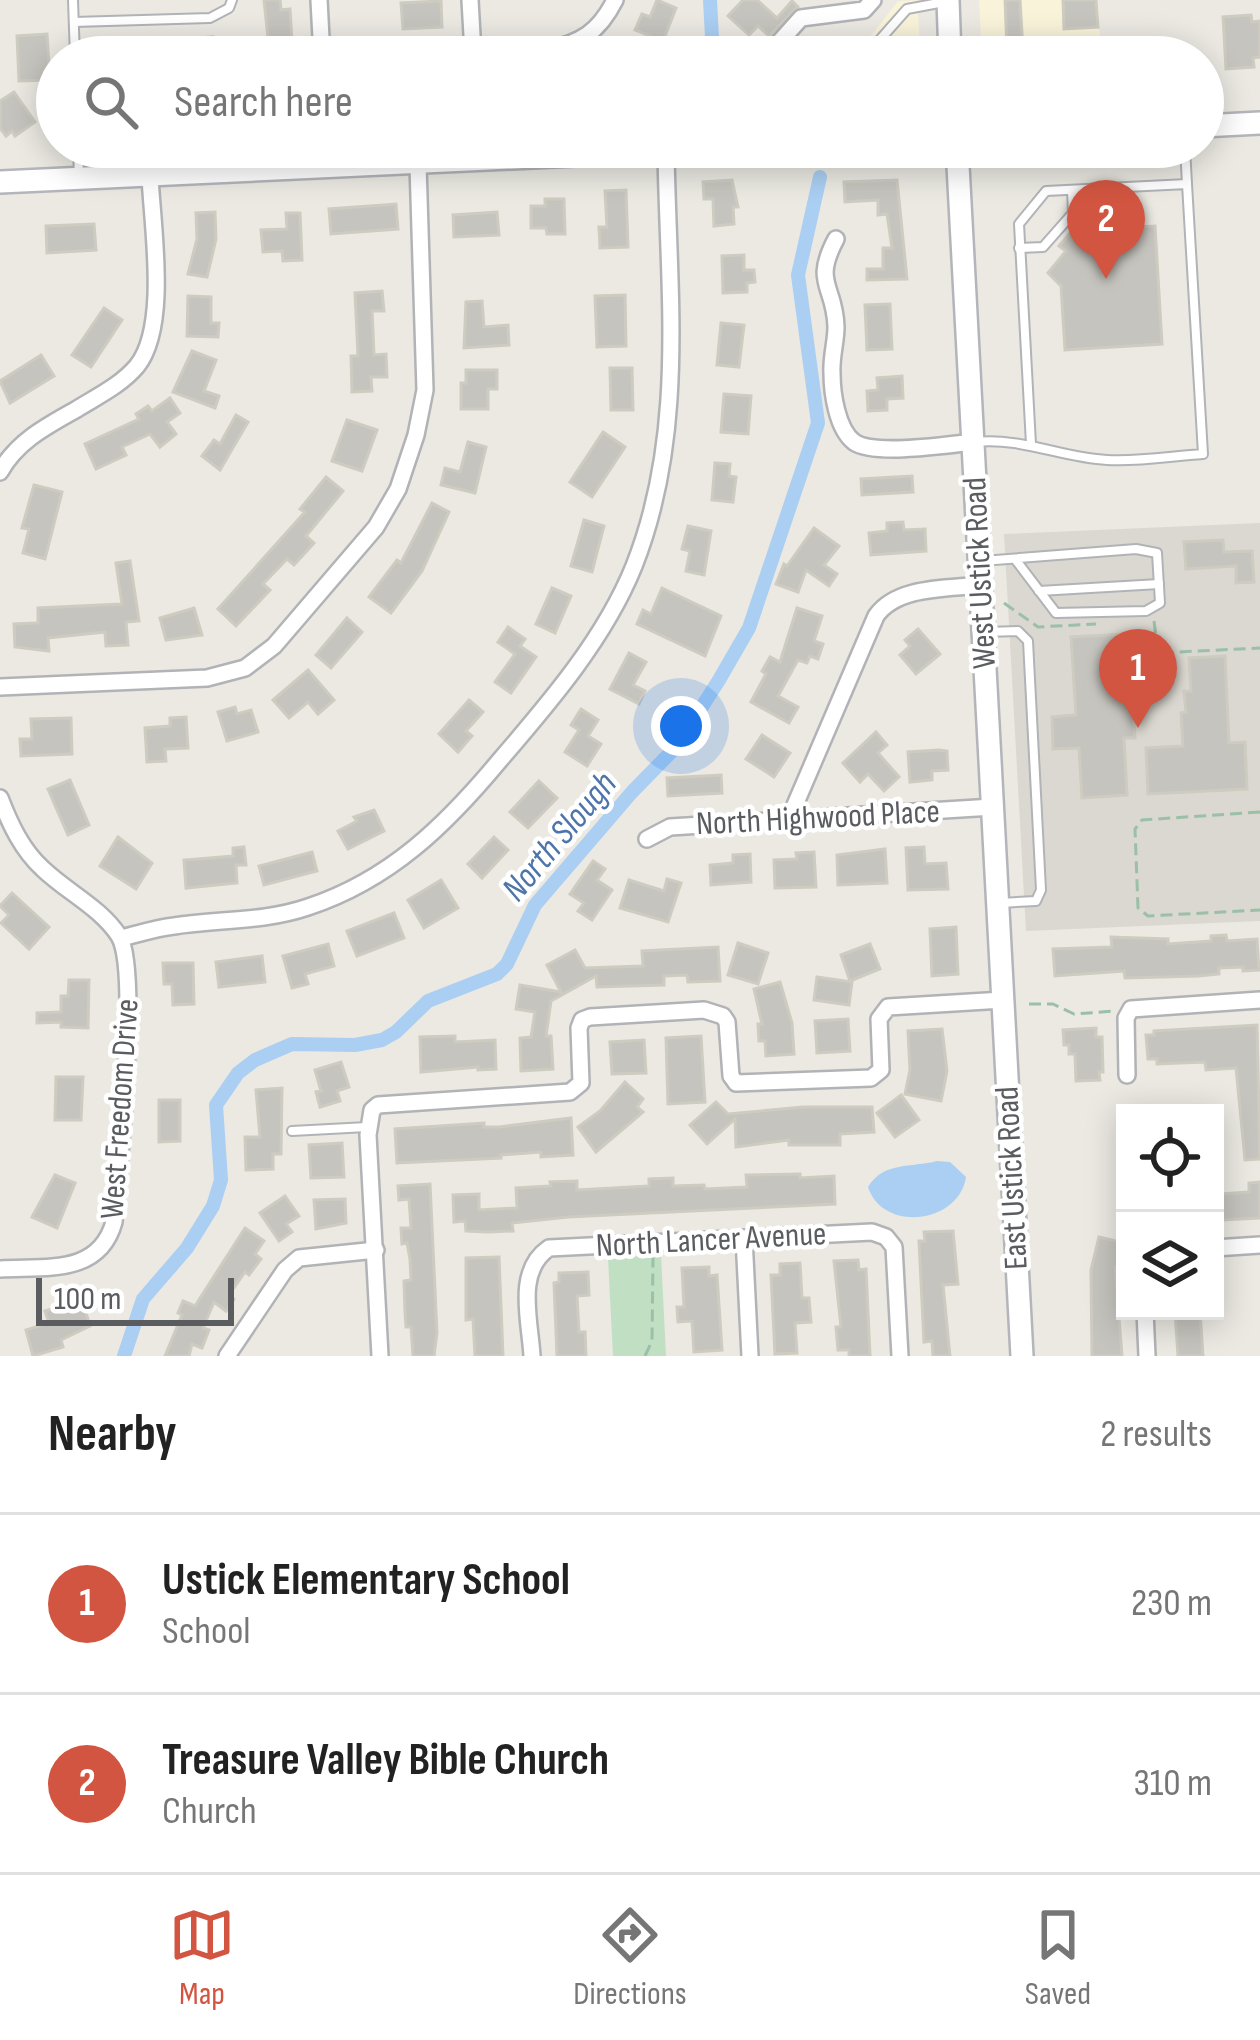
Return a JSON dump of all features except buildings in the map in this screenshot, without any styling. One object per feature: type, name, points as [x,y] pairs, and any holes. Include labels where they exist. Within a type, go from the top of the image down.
[{"type":"main road","points":[[948,1],[949,36]]},
{"type":"main road","points":[[1224,125],[1260,123]]},
{"type":"main road","points":[[0,182],[229,168]]},
{"type":"main road","name":"West Ustick Road","points":[[958,168],[1003,1000]]},
{"type":"main road","name":"East Ustick Road","points":[[1003,1000],[1022,1356]]},
{"type":"street","points":[[320,0],[321,36]]},
{"type":"street","points":[[470,0],[472,36]]},
{"type":"street","points":[[588,36],[598,29],[615,0]]},
{"type":"street","points":[[786,36],[801,18],[864,10],[873,0]]},
{"type":"street","points":[[0,687],[207,678],[245,668],[274,646],[376,527],[398,489],[425,390],[418,168]]},
{"type":"street","points":[[0,798],[17,837],[38,866],[121,938],[174,926],[265,918],[308,907],[365,883],[415,851],[556,694],[634,567],[670,421],[674,342],[667,168]]},
{"type":"street","points":[[0,472],[21,444],[117,386],[140,363],[152,333],[155,303],[150,176]]},
{"type":"street","points":[[836,239],[824,261],[824,284],[836,325],[832,382],[842,429],[855,443],[873,448],[973,442]]},
{"type":"street","points":[[789,819],[886,602],[902,595],[981,585]]},
{"type":"street","name":"North Highwood Place","points":[[646,839],[670,827],[993,807]]},
{"type":"street","name":"West Freedom Drive","points":[[0,1269],[70,1264],[102,1250],[114,1222],[129,982],[121,938]]},
{"type":"street","points":[[380,1356],[370,1118],[390,1102],[570,1093],[581,1082],[579,1028],[590,1016],[716,1012],[727,1022],[731,1076],[736,1083],[871,1078],[881,1070],[879,1019],[888,1007],[1003,1000]]},
{"type":"street","points":[[1127,1075],[1126,1018],[1131,1009],[1260,1000]]},
{"type":"street","name":"North Lancer Avenue","points":[[532,1356],[527,1278],[538,1256],[549,1248],[872,1232],[886,1237],[894,1247],[900,1356]]},
{"type":"street","points":[[744,1238],[750,1356]]},
{"type":"street","points":[[1224,1248],[1260,1246]]},
{"type":"street","points":[[227,1356],[298,1258],[376,1250]]},
{"type":"street","points":[[1146,1320],[1148,1356]]},
{"type":"lane","points":[[73,0],[74,36]]},
{"type":"lane","points":[[74,22],[209,18],[229,8],[232,0]]},
{"type":"lane","points":[[883,36],[907,10],[948,1]]},
{"type":"lane","points":[[79,168],[79,179]]},
{"type":"lane","points":[[973,442],[1031,444],[1105,460],[1203,454],[1186,168]]},
{"type":"lane","points":[[1031,444],[1018,224],[1046,191],[1186,184]]},
{"type":"lane","points":[[1019,248],[1043,247],[1073,213],[1072,190]]},
{"type":"lane","points":[[980,561],[1150,549],[1156,553],[1160,603],[1146,611],[1056,613],[1015,559]]},
{"type":"lane","points":[[1038,591],[1159,584]]},
{"type":"lane","points":[[984,632],[1018,631],[1028,641],[1041,890],[1036,901],[998,903]]},
{"type":"lane","points":[[292,1131],[370,1118]]},
{"type":"path","points":[[1004,603],[1038,627],[1112,623]]},
{"type":"path","points":[[1156,621],[1158,653],[1260,648]]},
{"type":"path","points":[[1260,812],[1142,820],[1135,830],[1138,908],[1148,916],[1260,910]]},
{"type":"path","points":[[1029,1004],[1053,1004],[1075,1014],[1131,1009]]},
{"type":"path","points":[[645,1356],[652,1341],[653,1251]]},
{"type":"shaded area","points":[[917,0],[920,36],[871,36],[898,1]]},
{"type":"shaded area","points":[[979,0],[1098,0],[1100,36],[981,36]]},
{"type":"shaded area","points":[[1260,523],[1260,921],[1026,931],[1004,534]]},
{"type":"green space","points":[[661,1255],[666,1356],[613,1356],[608,1258]]},
{"type":"water","points":[[950,1162],[966,1177],[950,1205],[936,1213],[920,1217],[889,1211],[876,1202],[868,1187],[890,1169]]},
{"type":"waterway","name":"North Slough","points":[[710,0],[712,36]]},
{"type":"waterway","name":"North Slough","points":[[124,1356],[143,1299],[187,1248],[213,1206],[221,1180],[216,1105],[238,1073],[292,1044],[355,1045],[382,1040],[428,1001],[497,974],[507,964],[535,905],[677,746],[719,680],[749,628],[818,423],[798,275],[820,177]]},
{"type":"place","name":"Treasure Valley Bible Church","points":[[1106,279]]},
{"type":"place","name":"Ustick Elementary School","points":[[1138,728]]}]
